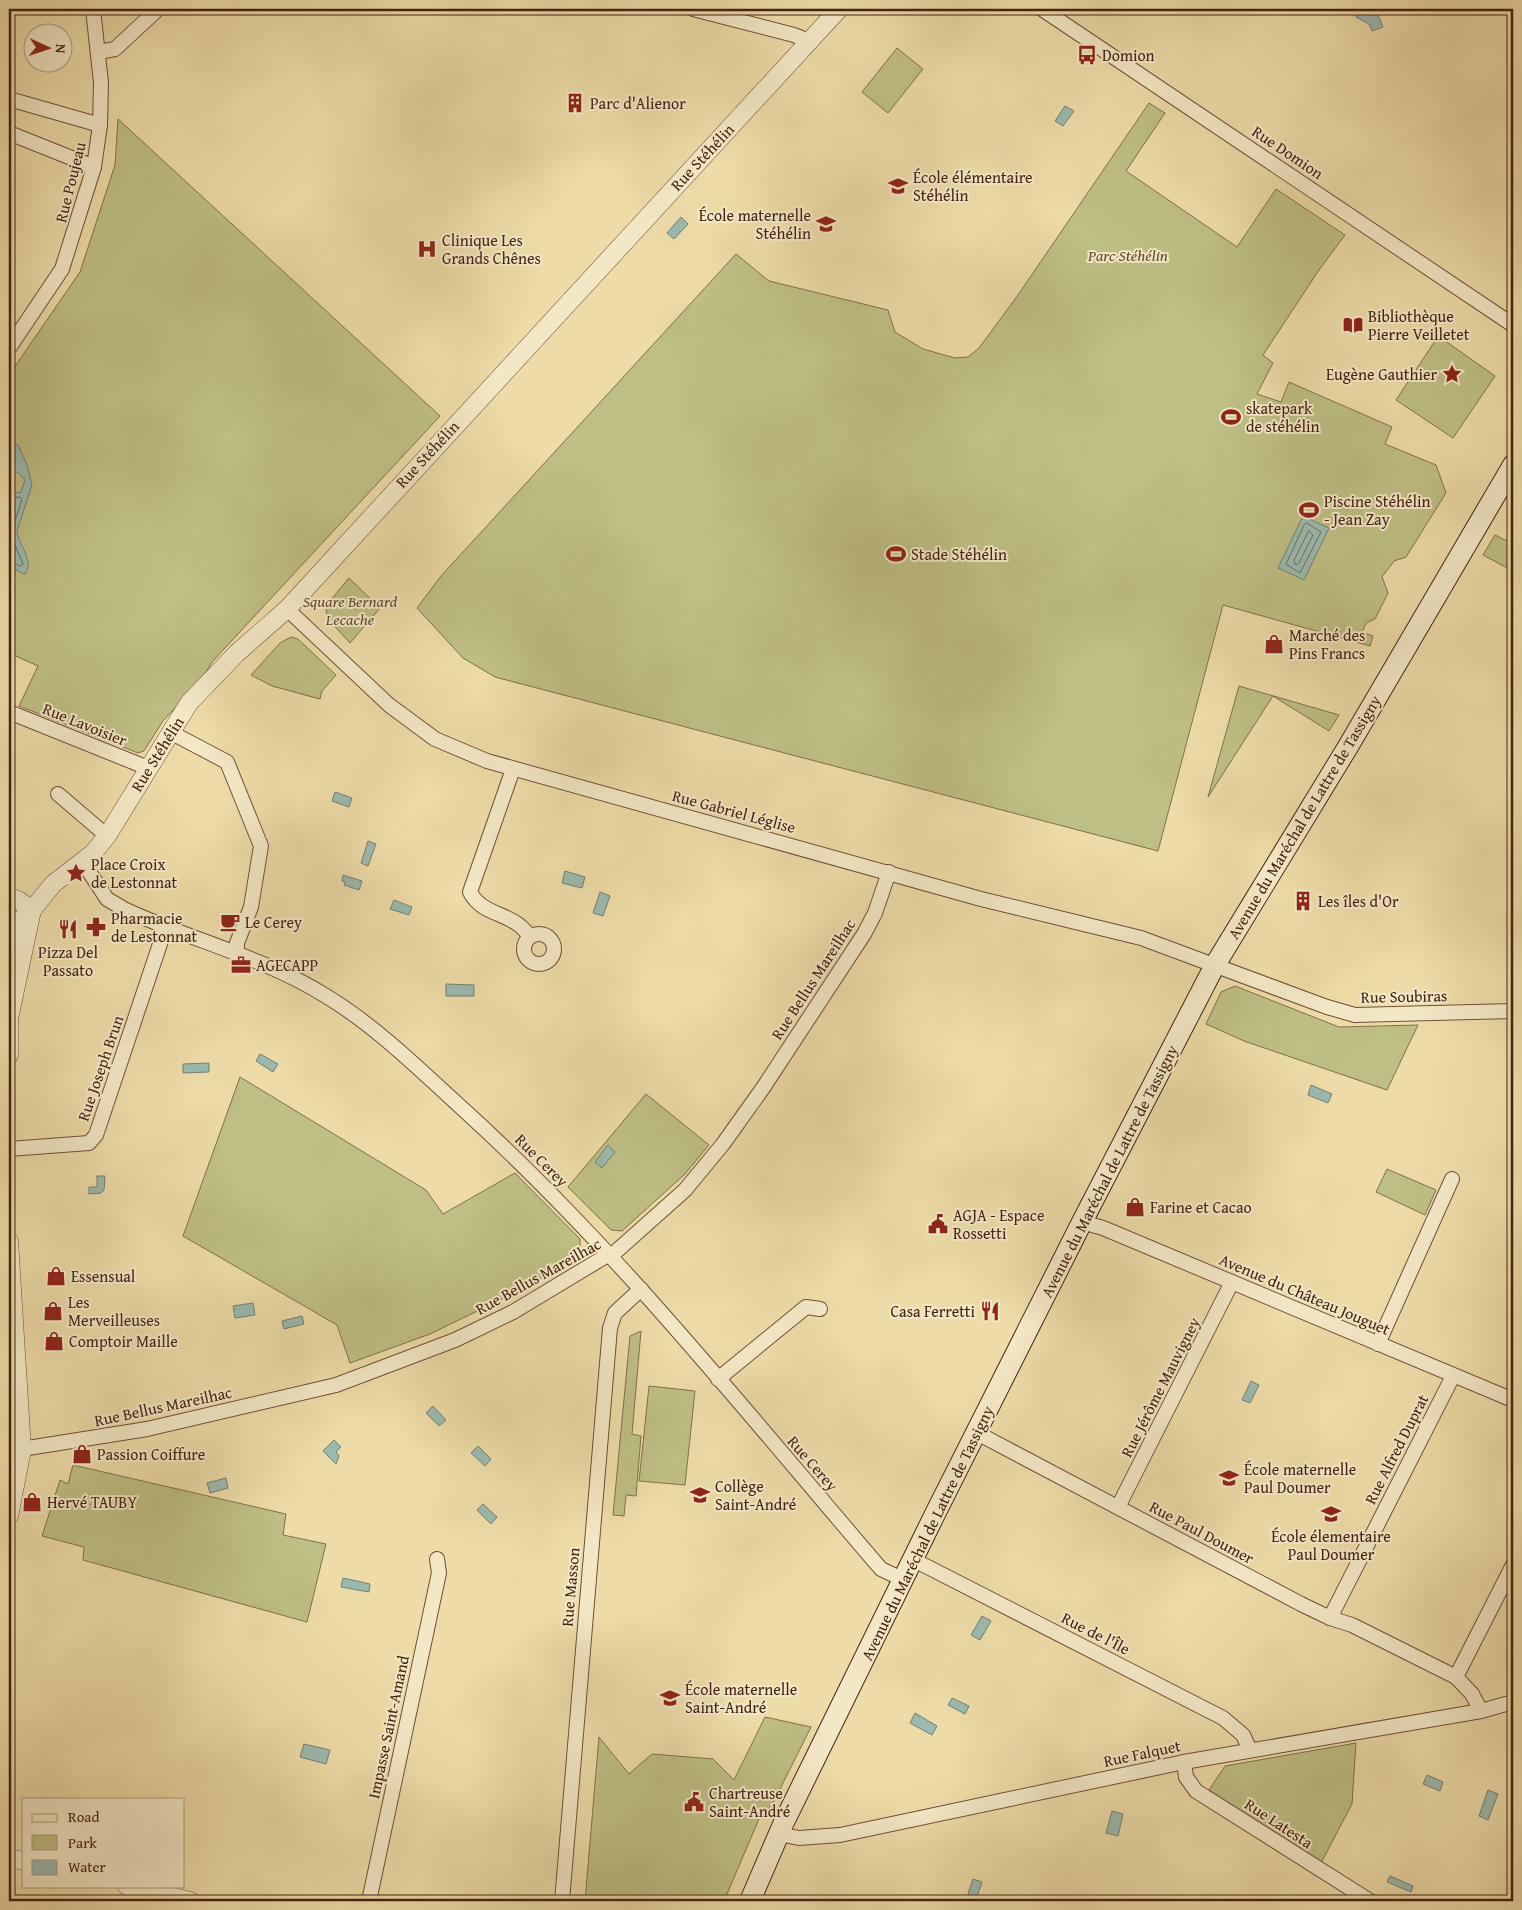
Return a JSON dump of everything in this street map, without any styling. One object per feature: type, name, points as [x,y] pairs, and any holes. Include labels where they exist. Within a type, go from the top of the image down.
[{"type":"main road","name":"Avenue du Maréchal de Lattre de Tassigny","points":[[750,1901],[779,1834],[977,1433],[1082,1222],[1215,965],[1349,745],[1513,465]]},
{"type":"street","name":"Rue Poujeau","points":[[9,348],[62,269],[94,167],[100,125],[101,83],[93,9]]},
{"type":"street","points":[[98,52],[115,49],[158,9]]},
{"type":"street","points":[[693,9],[794,35],[809,42]]},
{"type":"street","name":"Rue Stéhélin","points":[[9,942],[18,922],[32,910],[52,884],[93,853],[107,836],[189,703],[230,660],[287,609],[839,9]]},
{"type":"street","name":"Rue Domion","points":[[1042,9],[1513,324]]},
{"type":"street","points":[[9,99],[100,125]]},
{"type":"street","points":[[9,133],[94,167]]},
{"type":"street","name":"Rue Gabriel Léglise","points":[[287,609],[389,706],[435,739],[486,762],[981,899],[1135,936],[1215,965]]},
{"type":"street","name":"Rue Lavoisier","points":[[9,712],[148,768]]},
{"type":"street","points":[[170,732],[227,762],[261,846],[251,907],[237,943],[236,952]]},
{"type":"street","points":[[513,769],[470,892],[474,900],[484,908],[520,925],[530,936]]},
{"type":"street","points":[[58,794],[107,836]]},
{"type":"street","name":"Rue Cerey","points":[[80,863],[88,870],[107,899],[134,913],[236,952],[326,996],[377,1032],[506,1147],[612,1256],[881,1569],[904,1580]]},
{"type":"street","name":"Rue Bellus Mareilhac","points":[[15,1450],[147,1429],[336,1385],[455,1340],[513,1312],[601,1258],[612,1256],[686,1190],[763,1088],[864,934],[875,913],[889,872]]},
{"type":"street","points":[[9,898],[18,900],[32,910],[10,1011],[9,1054]]},
{"type":"street","name":"Rue Joseph Brun","points":[[9,1150],[73,1146],[89,1143],[96,1135],[166,926]]},
{"type":"street","name":"Rue Soubiras","points":[[1215,965],[1328,1007],[1355,1015],[1513,1011]]},
{"type":"street","points":[[1378,1344],[1452,1179]]},
{"type":"street","name":"Avenue du Château Jouguet","points":[[1082,1222],[1103,1228],[1513,1400]]},
{"type":"street","points":[[9,1241],[15,1450],[9,1516]]},
{"type":"street","name":"Rue Jérôme Mauvigney","points":[[1118,1507],[1232,1282]]},
{"type":"street","name":"Rue Masson","points":[[562,1901],[610,1328],[615,1313],[641,1289]]},
{"type":"street","points":[[718,1379],[806,1307],[820,1309]]},
{"type":"street","name":"Rue Alfred Duprat","points":[[1330,1618],[1453,1376]]},
{"type":"street","name":"Rue Paul Doumer","points":[[977,1433],[1330,1618],[1352,1625],[1456,1677],[1472,1694],[1481,1711]]},
{"type":"street","name":"Impasse Saint-Amand","points":[[369,1901],[439,1573],[437,1559]]},
{"type":"street","name":"Rue de l'Île","points":[[914,1560],[1223,1718],[1243,1735],[1250,1750]]},
{"type":"street","points":[[1456,1677],[1513,1565]]},
{"type":"street","name":"Rue Falquet","points":[[779,1834],[799,1838],[840,1834],[1184,1762],[1481,1711],[1513,1702]]},
{"type":"street","name":"Rue Latesta","points":[[1184,1762],[1186,1777],[1196,1791],[1370,1901]]},
{"type":"street","points":[[9,1858],[22,1861]]},
{"type":"street","points":[[135,1888],[190,1901]]},
{"type":"green space","points":[[897,48],[923,69],[888,113],[862,92]]},
{"type":"green space","name":"Stade Stéhélin","points":[[1149,103],[1165,113],[1126,171],[1237,247],[1276,189],[1345,235],[1319,270],[1263,355],[1273,363],[1257,394],[1281,402],[1289,382],[1392,427],[1385,444],[1436,465],[1446,493],[1406,557],[1394,561],[1382,577],[1388,593],[1375,619],[1366,623],[1362,632],[1373,636],[1370,646],[1223,605],[1158,851],[495,677],[463,658],[417,608],[441,576],[736,254],[769,281],[888,310],[895,332],[923,349],[955,358],[968,357],[979,348],[1018,295]]},
{"type":"green space","points":[[118,119],[440,416],[212,662],[202,679],[163,721],[144,751],[138,753],[19,706],[38,666],[9,653],[9,375],[80,272],[115,165]]},
{"type":"green space","points":[[1437,338],[1441,338],[1495,376],[1453,438],[1396,400]]},
{"type":"green space","points":[[1495,535],[1513,544],[1513,571],[1483,555]]},
{"type":"green space","name":"Square Bernard Lecache","points":[[349,578],[380,608],[350,643],[328,619],[326,610],[329,602]]},
{"type":"green space","points":[[291,637],[298,639],[336,675],[322,691],[320,699],[272,686],[251,675],[280,643]]},
{"type":"green space","points":[[1239,686],[1339,715],[1329,731],[1273,696],[1208,797]]},
{"type":"green space","points":[[1235,986],[1339,1027],[1418,1025],[1387,1090],[1244,1041],[1206,1024],[1221,992]]},
{"type":"green space","points":[[240,1077],[426,1190],[443,1214],[515,1173],[580,1239],[580,1252],[529,1286],[430,1334],[350,1363],[337,1325],[183,1236]]},
{"type":"green space","points":[[646,1094],[709,1145],[685,1174],[622,1231],[611,1230],[568,1187]]},
{"type":"green space","points":[[1387,1169],[1436,1190],[1425,1215],[1376,1192]]},
{"type":"green space","points":[[641,1331],[632,1434],[641,1436],[636,1496],[626,1495],[624,1516],[613,1515],[630,1336]]},
{"type":"green space","points":[[649,1386],[695,1391],[685,1485],[639,1481]]},
{"type":"green space","points":[[73,1465],[286,1514],[283,1535],[326,1544],[307,1622],[83,1560],[84,1547],[42,1536],[60,1480],[68,1484]]},
{"type":"green space","points":[[765,1717],[811,1727],[772,1805],[759,1819],[724,1901],[585,1901],[599,1737],[629,1774],[652,1754],[713,1759],[734,1780]]},
{"type":"green space","points":[[1356,1743],[1352,1804],[1321,1863],[1209,1790],[1225,1766]]},
{"type":"water","points":[[1360,9],[1367,9],[1378,15],[1383,27],[1372,31],[1369,24],[1356,17]]},
{"type":"water","points":[[1065,106],[1074,111],[1063,126],[1055,121]]},
{"type":"water","points":[[681,217],[688,224],[674,239],[667,233]]},
{"type":"water","points":[[14,443],[18,445],[27,465],[32,485],[17,531],[28,564],[25,574],[9,564],[9,494],[21,492],[25,480],[17,472],[9,474],[9,444]]},
{"type":"water","points":[[1303,516],[1329,528],[1304,580],[1278,568]]},
{"type":"water","points":[[335,792],[352,798],[349,807],[332,801]]},
{"type":"water","points":[[368,841],[376,844],[368,866],[361,863]]},
{"type":"water","points":[[565,871],[585,877],[582,888],[562,883]]},
{"type":"water","points":[[343,875],[362,881],[359,890],[344,885],[345,882],[342,881]]},
{"type":"water","points":[[600,892],[610,896],[603,916],[593,913]]},
{"type":"water","points":[[394,900],[412,907],[409,915],[390,909]]},
{"type":"water","points":[[446,984],[474,985],[474,996],[446,996]]},
{"type":"water","points":[[260,1054],[278,1064],[273,1072],[256,1061]]},
{"type":"water","points":[[209,1063],[209,1072],[183,1073],[183,1064]]},
{"type":"water","points":[[1311,1085],[1332,1094],[1328,1103],[1308,1095]]},
{"type":"water","points":[[608,1145],[615,1152],[602,1168],[595,1162]]},
{"type":"water","points":[[97,1176],[105,1176],[104,1190],[101,1193],[89,1194],[89,1187],[97,1187]]},
{"type":"water","points":[[253,1303],[255,1315],[235,1318],[233,1306]]},
{"type":"water","points":[[302,1316],[304,1324],[284,1329],[282,1321]]},
{"type":"water","points":[[1251,1381],[1259,1385],[1250,1403],[1242,1400]]},
{"type":"water","points":[[433,1406],[446,1420],[439,1426],[426,1413]]},
{"type":"water","points":[[334,1440],[341,1447],[336,1452],[339,1456],[336,1464],[323,1451]]},
{"type":"water","points":[[478,1446],[491,1459],[485,1466],[471,1453]]},
{"type":"water","points":[[226,1478],[228,1488],[210,1493],[207,1483]]},
{"type":"water","points":[[483,1504],[497,1517],[491,1524],[477,1510]]},
{"type":"water","points":[[343,1578],[370,1584],[369,1592],[341,1587]]},
{"type":"water","points":[[982,1616],[991,1621],[980,1640],[971,1635]]},
{"type":"water","points":[[952,1698],[969,1706],[965,1714],[948,1705]]},
{"type":"water","points":[[915,1713],[937,1726],[932,1735],[910,1723]]},
{"type":"water","points":[[304,1744],[330,1750],[326,1764],[300,1757]]},
{"type":"water","points":[[1427,1775],[1443,1782],[1440,1791],[1423,1784]]},
{"type":"water","points":[[1488,1790],[1498,1794],[1488,1820],[1479,1816]]},
{"type":"water","points":[[1112,1811],[1123,1814],[1118,1836],[1106,1833]]},
{"type":"water","points":[[1390,1876],[1413,1886],[1411,1892],[1387,1882]]},
{"type":"water","points":[[973,1879],[982,1882],[976,1900],[967,1897]]},
{"type":"place","name":"Domion","points":[[1087,55]]},
{"type":"place","name":"Parc d'Alienor","points":[[575,103]]},
{"type":"place","name":"École élémentaire Stéhélin","points":[[898,186]]},
{"type":"place","name":"École maternelle Stéhélin","points":[[826,224]]},
{"type":"place","name":"Clinique Les Grands Chênes","points":[[427,249]]},
{"type":"place","name":"Bibliothèque Pierre Veilletet","points":[[1353,325]]},
{"type":"place","name":"Eugène Gauthier","points":[[1452,374]]},
{"type":"place","name":"skatepark de stéhélin","points":[[1231,417]]},
{"type":"place","name":"Piscine Stéhélin - Jean Zay","points":[[1309,510]]},
{"type":"place","name":"Stade Stéhélin","points":[[896,554]]},
{"type":"place","name":"Marché des Pins Francs","points":[[1274,644]]},
{"type":"place","name":"Place Croix de Lestonnat","points":[[76,873]]},
{"type":"place","name":"Les îles d'Or","points":[[1303,901]]},
{"type":"place","name":"Le Cerey","points":[[230,922]]},
{"type":"place","name":"Pharmacie de Lestonnat","points":[[96,927]]},
{"type":"place","name":"Pizza Del Passato","points":[[68,929]]},
{"type":"place","name":"AGECAPP","points":[[241,965]]},
{"type":"place","name":"Farine et Cacao","points":[[1135,1207]]},
{"type":"place","name":"AGJA - Espace Rossetti","points":[[938,1224]]},
{"type":"place","name":"Essensual","points":[[56,1276]]},
{"type":"place","name":"Les Merveilleuses","points":[[53,1311]]},
{"type":"place","name":"Casa Ferretti","points":[[990,1311]]},
{"type":"place","name":"Comptoir Maille","points":[[54,1341]]},
{"type":"place","name":"Passion Coiffure","points":[[82,1454]]},
{"type":"place","name":"École maternelle Paul Doumer","points":[[1229,1478]]},
{"type":"place","name":"Collège Saint-André","points":[[700,1495]]},
{"type":"place","name":"Hervé TAUBY","points":[[32,1502]]},
{"type":"place","name":"École élementaire Paul Doumer","points":[[1331,1514]]},
{"type":"place","name":"École maternelle Saint-André","points":[[670,1698]]},
{"type":"place","name":"Chartreuse Saint-André","points":[[694,1802]]},
{"type":"park label","name":"Parc Stéhélin","points":[[1128,255]]}]
